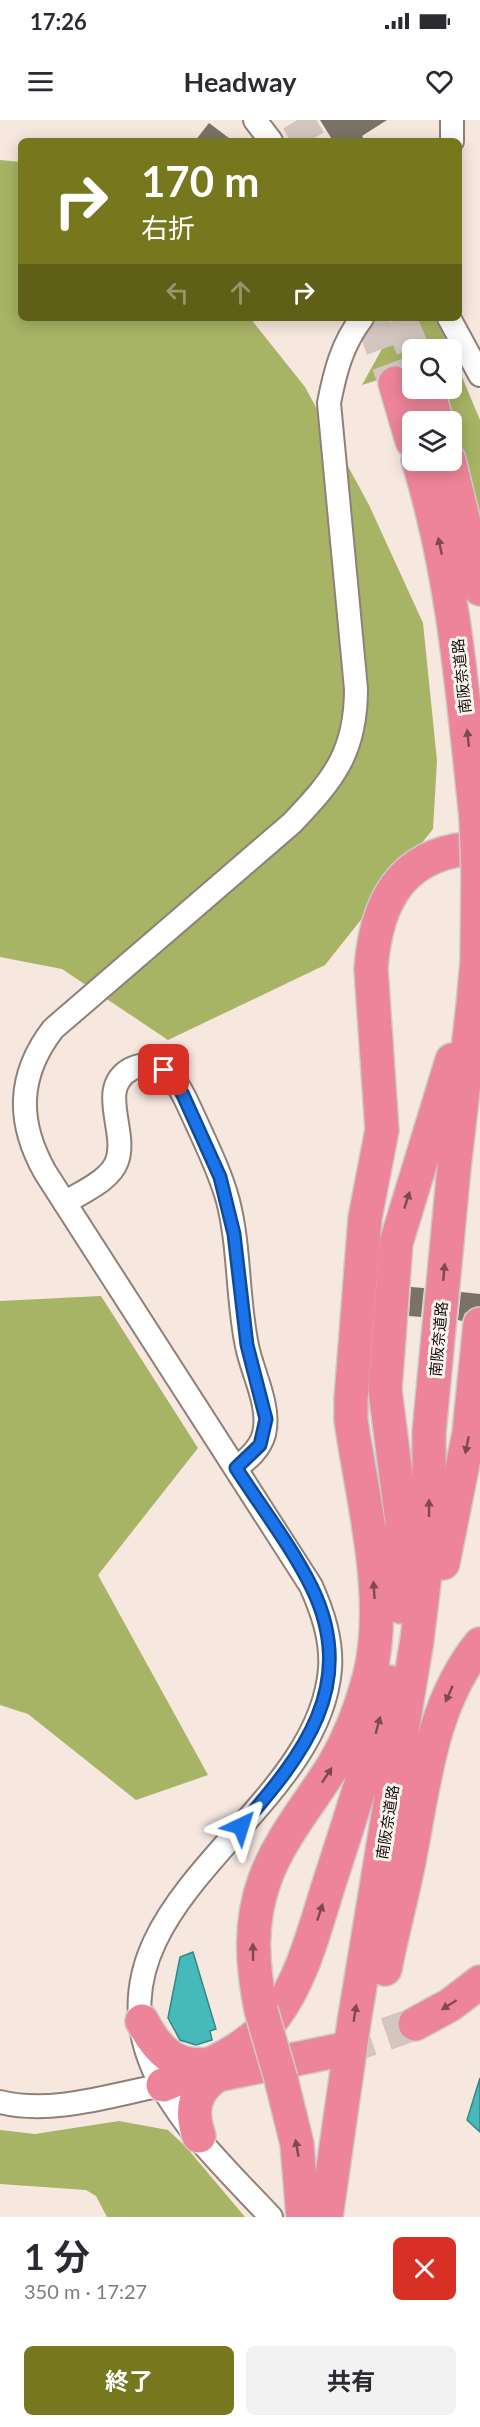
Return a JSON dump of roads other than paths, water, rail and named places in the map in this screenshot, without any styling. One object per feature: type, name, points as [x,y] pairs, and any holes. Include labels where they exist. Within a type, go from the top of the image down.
[{"type":"highway","points":[[394,383],[403,411]]},
{"type":"highway","name":"南阪奈道路","points":[[323,2215],[417,1640],[429,1542],[429,1433],[454,1168],[477,961],[478,851],[455,621],[429,494],[422,471]]},
{"type":"highway","points":[[452,471],[480,589]]},
{"type":"highway","points":[[402,1522],[390,1467],[370,1412],[366,1383],[378,1221],[397,1128],[388,969],[395,931],[412,898],[439,878],[466,868],[478,851]]},
{"type":"highway","points":[[323,2215],[297,2144],[261,2010],[253,1963],[253,1942],[265,1880],[282,1845],[345,1743],[370,1677],[374,1654],[373,1575],[351,1399],[365,1218],[382,1130],[371,969],[377,921],[385,903],[412,870],[444,852],[478,851]]},
{"type":"highway","points":[[199,2136],[194,2117],[194,2105],[214,2070],[273,2018],[298,1974],[361,1787],[390,1677],[401,1601],[402,1522],[385,1390],[396,1243],[404,1210],[466,1016],[477,961]]},
{"type":"highway","name":"南阪奈道路","points":[[323,2215],[386,1969],[428,1639],[469,1432],[480,1324]]},
{"type":"highway","points":[[386,1969],[429,1755],[448,1694],[480,1644]]},
{"type":"highway","points":[[415,2024],[450,2005],[480,1982]]},
{"type":"highway","points":[[142,2021],[155,2044],[171,2059],[189,2066],[214,2070]]},
{"type":"highway","points":[[163,2085],[214,2070],[340,2050]]},
{"type":"street","points":[[255,120],[269,138]]},
{"type":"street","points":[[452,120],[452,138]]},
{"type":"street","points":[[271,2217],[199,2136],[163,2085],[148,2052],[142,2021],[146,1971],[170,1912],[182,1894],[288,1771],[318,1720],[326,1692],[330,1650],[323,1614],[311,1586],[65,1203],[34,1151],[25,1116],[28,1078],[43,1043],[69,1013],[292,823],[321,792],[353,735],[356,699],[354,654],[329,403],[339,358],[360,321]]},
{"type":"street","points":[[451,321],[480,375]]},
{"type":"street","points":[[65,1203],[110,1173],[117,1162],[120,1143],[114,1088],[122,1074],[135,1067],[148,1065],[164,1070],[178,1086],[200,1131],[220,1177],[232,1223],[247,1345],[266,1419],[260,1445],[236,1468]]},
{"type":"street","points":[[0,2102],[34,2106],[58,2105],[163,2085]]},
{"type":"water","points":[[193,1952],[216,2029],[210,2031],[212,2040],[196,2045],[180,2040],[168,2018],[180,1957]]},
{"type":"water","points":[[480,2078],[480,2132],[467,2120]]},
{"type":"tunnel","points":[[297,120],[308,138]]},
{"type":"tunnel","points":[[372,321],[395,383]]},
{"type":"tunnel","points":[[401,321],[409,339]]},
{"type":"tunnel","points":[[340,2050],[415,2024]]}]
